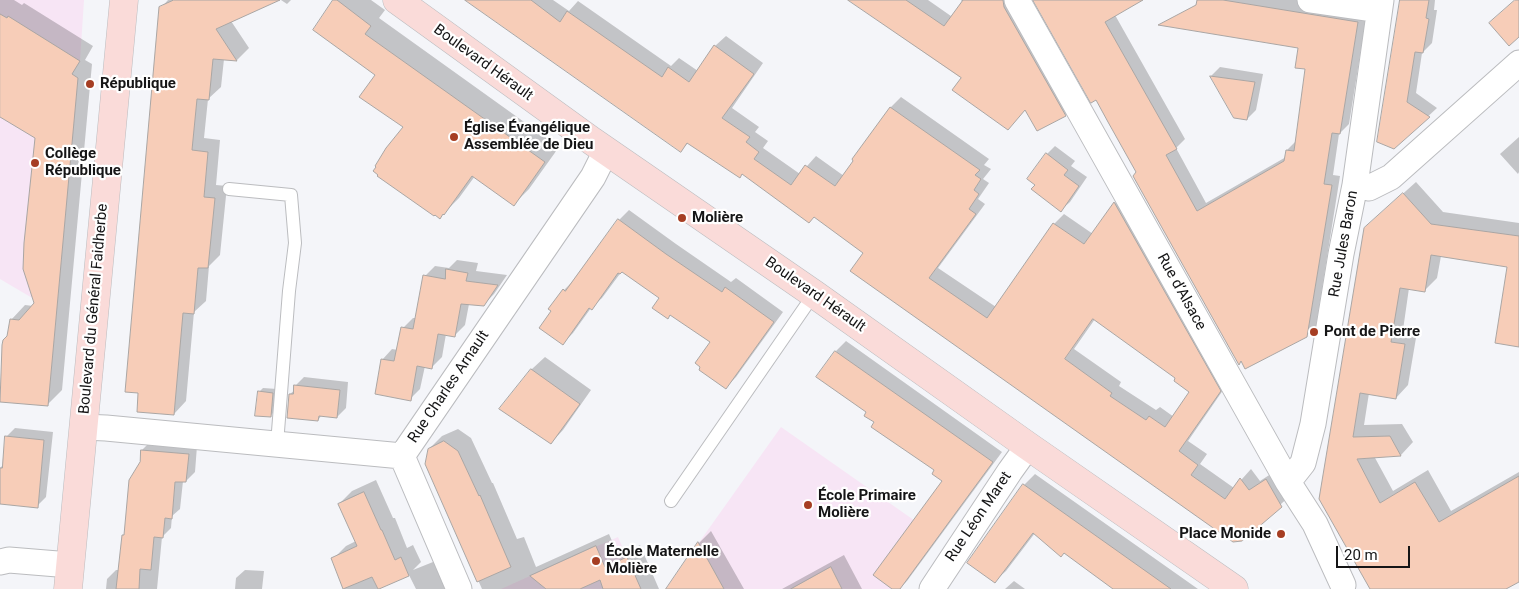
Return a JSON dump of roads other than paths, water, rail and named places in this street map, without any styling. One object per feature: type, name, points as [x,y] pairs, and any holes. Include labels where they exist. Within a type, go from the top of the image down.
[{"type":"main road","name":"Boulevard du Général Faidherbe","points":[[69,577],[124,0]]},
{"type":"main road","name":"Boulevard Hérault","points":[[397,0],[606,151],[814,294],[1234,589]]},
{"type":"street","name":"Rue d’Alsace","points":[[1017,0],[1288,482],[1315,524],[1343,588]]},
{"type":"street","points":[[1310,0],[1380,5]]},
{"type":"street","name":"Rue Jules Baron","points":[[1288,482],[1303,463],[1313,424],[1354,185],[1380,5]]},
{"type":"street","points":[[1354,185],[1369,188],[1391,177],[1519,63]]},
{"type":"street","name":"Rue Charles Arnault","points":[[83,428],[106,428],[402,456],[593,177],[606,151]]},
{"type":"street","name":"Rue Léon Maret","points":[[932,589],[1028,446]]},
{"type":"street","points":[[402,456],[459,589]]},
{"type":"street","points":[[0,562],[9,560],[69,577]]},
{"type":"lane","points":[[229,189],[291,194],[295,243],[289,291],[277,444]]},
{"type":"lane","points":[[671,501],[814,294]]},
{"type":"place","name":"République","points":[[90,84]]},
{"type":"place","name":"Église Évangélique Assemblée de Dieu","points":[[454,137]]},
{"type":"place","name":"Collège République","points":[[35,163]]},
{"type":"place","name":"Molière","points":[[682,218]]},
{"type":"place","name":"Pont de Pierre","points":[[1314,332]]},
{"type":"place","name":"École Primaire Molière","points":[[808,505]]},
{"type":"place","name":"Place Monide","points":[[1281,534]]},
{"type":"place","name":"École Maternelle Molière","points":[[596,561]]}]
